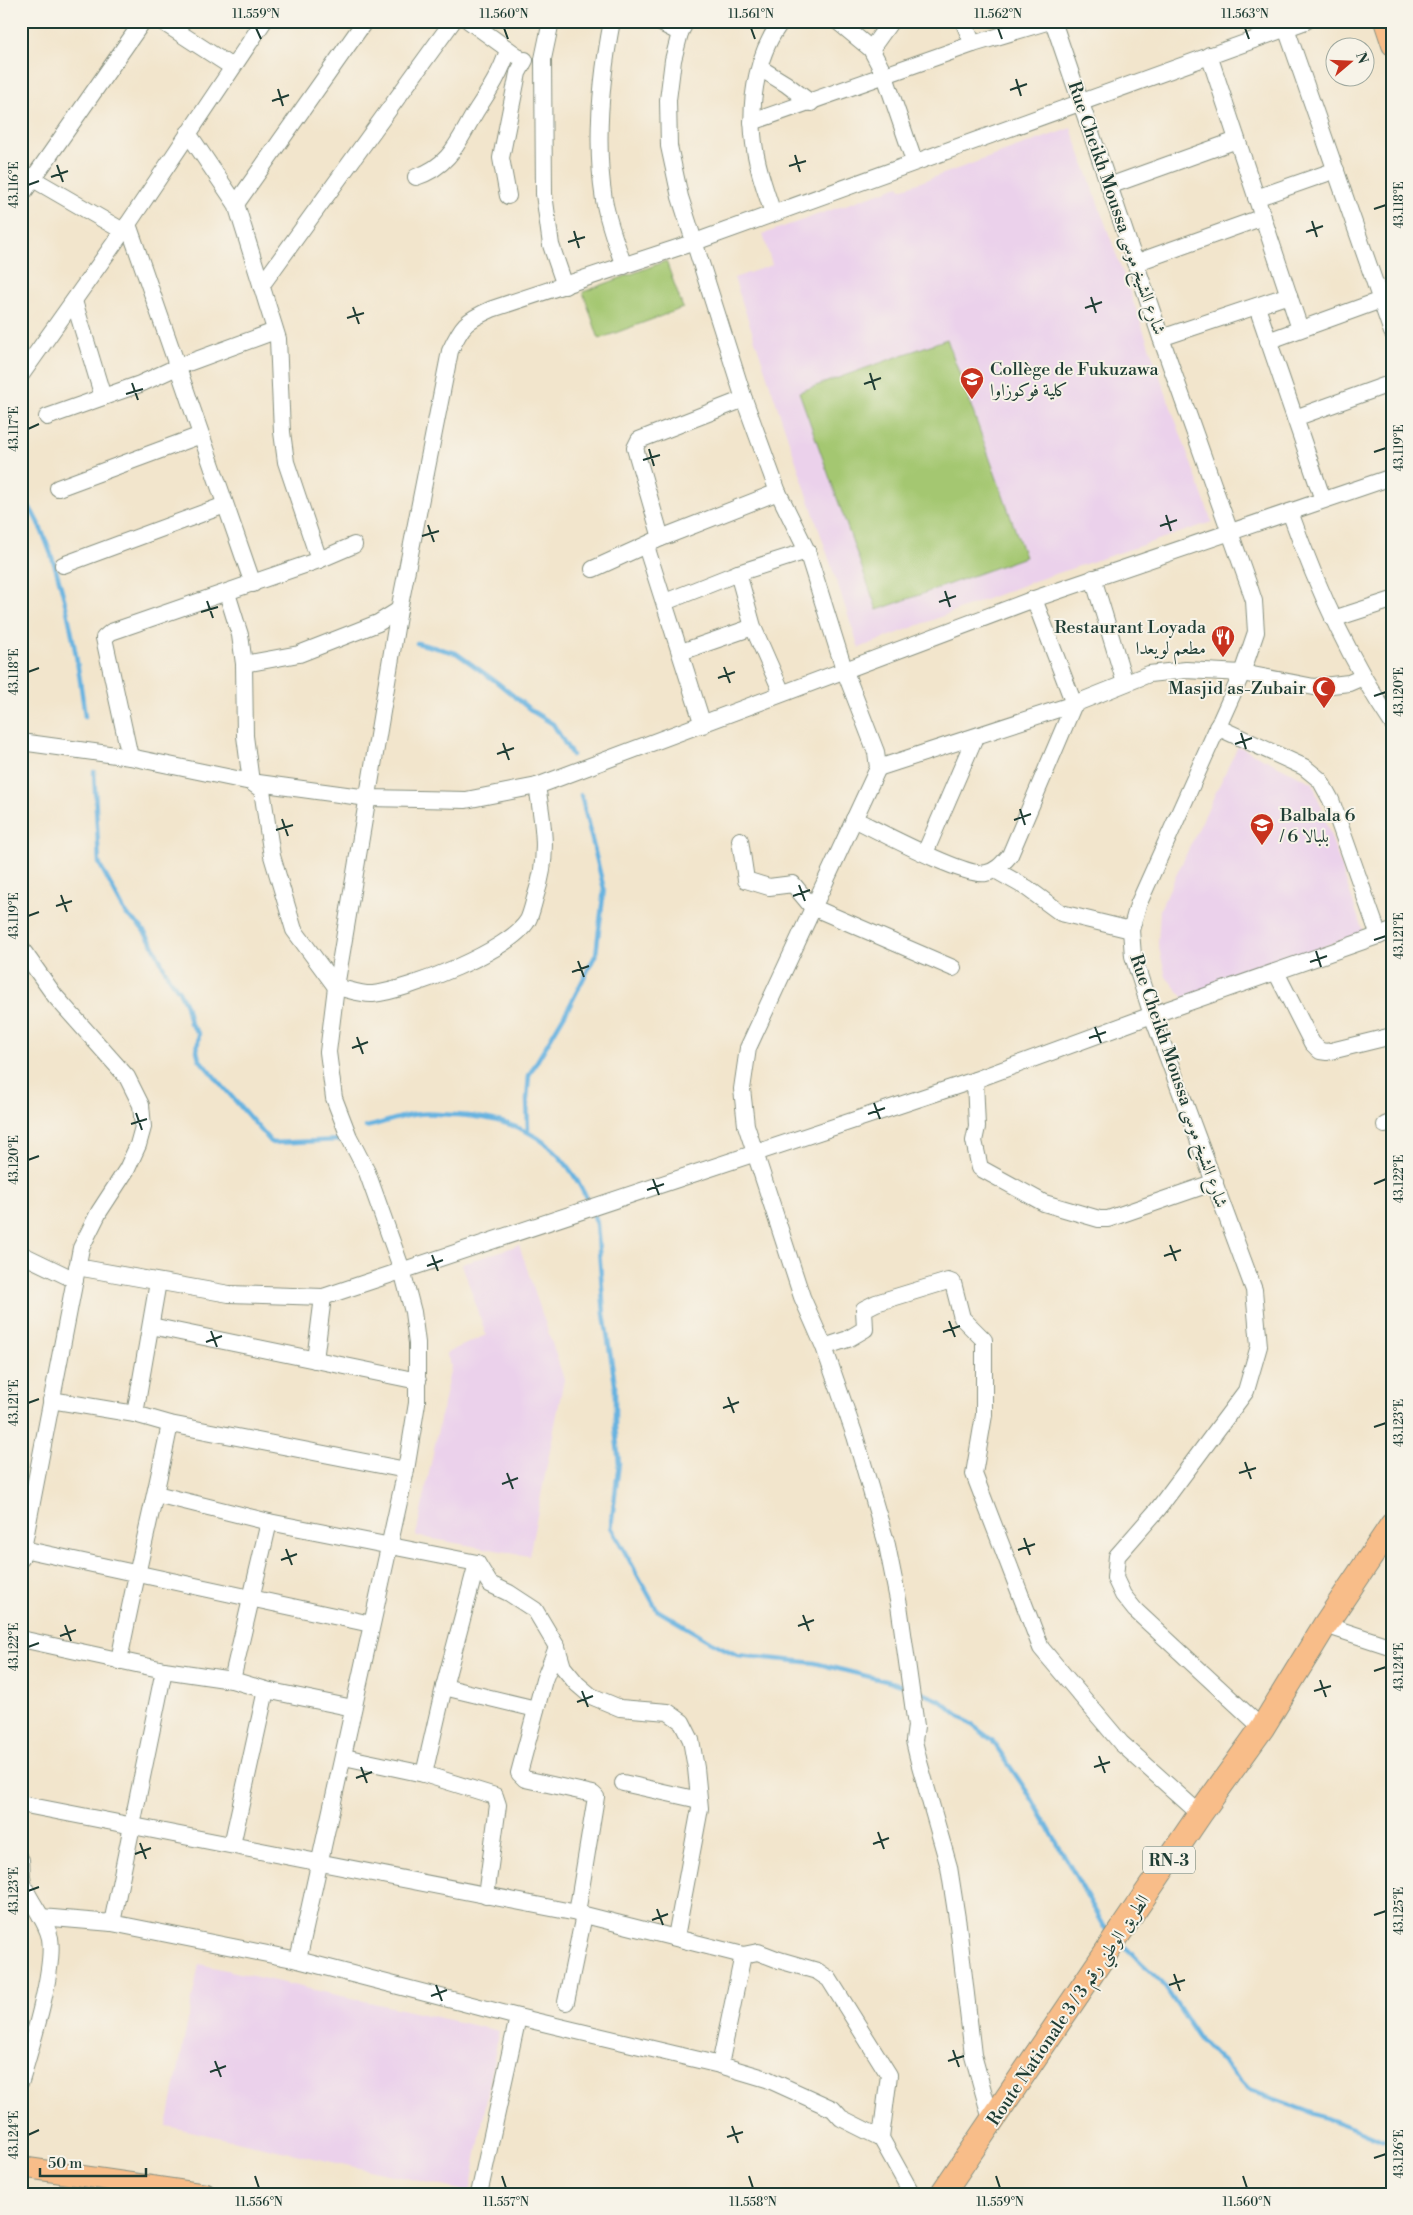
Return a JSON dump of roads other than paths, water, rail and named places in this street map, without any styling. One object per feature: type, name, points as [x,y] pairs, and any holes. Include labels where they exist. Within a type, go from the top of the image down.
[{"type":"highway","name":"Route Nationale 3 / الطريق الوطني رقم 3","points":[[942,2194],[1200,1814],[1262,1728],[1325,1625],[1392,1525]]},
{"type":"main road","points":[[1384,21],[1392,44]]},
{"type":"main road","points":[[21,2167],[206,2194]]},
{"type":"street","points":[[21,196],[27,176],[143,21]]},
{"type":"street","points":[[161,21],[232,68]]},
{"type":"street","points":[[21,375],[126,228],[264,21]]},
{"type":"street","points":[[236,204],[365,21]]},
{"type":"street","points":[[261,286],[453,21]]},
{"type":"street","points":[[469,21],[508,50],[525,60],[543,59]]},
{"type":"street","points":[[551,21],[543,59],[546,222],[551,245],[565,286]]},
{"type":"street","points":[[612,21],[600,120],[599,161],[604,202],[624,266]]},
{"type":"street","points":[[657,21],[683,27],[673,60],[668,100],[669,146],[680,197],[744,398],[778,492],[807,551],[844,669],[876,752],[878,768],[748,1048],[743,1068],[743,1110],[754,1154],[802,1297],[824,1347],[860,1454],[893,1566],[916,1726],[914,1741],[933,1808],[937,1830],[949,1867],[963,1960],[973,2055],[992,2123]]},
{"type":"street","points":[[772,213],[760,172],[752,122],[760,68],[771,37],[782,21]]},
{"type":"street","points":[[837,21],[871,48],[886,76],[914,162]]},
{"type":"street","points":[[871,48],[892,21]]},
{"type":"street","points":[[962,21],[972,44]]},
{"type":"street","points":[[752,122],[811,103],[972,44],[1051,21]]},
{"type":"street","name":"Rue Cheikh Moussa شارع الشيخ موسى","points":[[1051,21],[1248,582],[1256,617],[1256,632],[1242,674],[1138,905],[1131,930],[1133,956],[1152,1015],[1254,1290],[1259,1346],[1246,1391],[1158,1509],[1117,1556],[1115,1578],[1134,1610],[1262,1728]]},
{"type":"street","points":[[298,1960],[344,1758],[370,1624],[406,1470],[417,1403],[418,1380],[413,1312],[402,1270],[368,1172],[334,1098],[328,1052],[336,987],[399,610],[450,351],[461,327],[476,316],[492,309],[694,242],[1306,21]]},
{"type":"street","points":[[1286,28],[1392,332]]},
{"type":"street","points":[[416,177],[432,172],[463,138],[476,112],[492,89],[508,50]]},
{"type":"street","points":[[1209,55],[1300,329]]},
{"type":"street","points":[[508,196],[501,158],[516,83],[525,60]]},
{"type":"street","points":[[760,68],[811,103]]},
{"type":"street","points":[[188,133],[236,204],[275,331],[280,356],[280,406],[286,462],[318,560]]},
{"type":"street","points":[[1109,186],[1237,140]]},
{"type":"street","points":[[1256,198],[1336,170]]},
{"type":"street","points":[[27,176],[126,228],[177,367],[252,584]]},
{"type":"street","points":[[1135,263],[1263,217]]},
{"type":"street","points":[[1161,338],[1289,295]]},
{"type":"street","points":[[1268,341],[1380,300]]},
{"type":"street","points":[[74,301],[103,397]]},
{"type":"street","points":[[1257,307],[1322,500]]},
{"type":"street","points":[[47,417],[275,331]]},
{"type":"street","points":[[1295,418],[1392,384]]},
{"type":"street","points":[[662,538],[635,448],[636,443],[639,440],[744,398]]},
{"type":"street","points":[[58,488],[201,436]]},
{"type":"street","points":[[21,742],[130,758],[250,782],[368,798],[466,800],[538,786],[703,725],[844,669],[1034,599],[1230,534],[1322,500],[1392,477]]},
{"type":"street","points":[[593,569],[662,538],[778,492]]},
{"type":"street","points":[[64,565],[225,505]]},
{"type":"street","points":[[1290,512],[1308,561],[1334,619],[1363,677],[1392,723]]},
{"type":"street","points":[[130,758],[104,638],[111,632],[227,593],[354,545]]},
{"type":"street","points":[[646,546],[703,725]]},
{"type":"street","points":[[665,602],[738,573],[807,551]]},
{"type":"street","points":[[738,573],[752,627],[782,693]]},
{"type":"street","points":[[1094,578],[1125,683]]},
{"type":"street","points":[[227,593],[240,635],[244,664],[245,736],[250,782]]},
{"type":"street","points":[[854,819],[925,853],[974,873],[984,874],[995,870],[1010,855],[1074,704],[1034,599]]},
{"type":"street","points":[[1334,619],[1392,600]]},
{"type":"street","points":[[244,664],[299,654],[378,622],[399,610]]},
{"type":"street","points":[[681,652],[752,627]]},
{"type":"street","points":[[878,768],[1074,704],[1143,675],[1186,670],[1242,674],[1314,687],[1349,683],[1363,677]]},
{"type":"street","points":[[21,1254],[76,1273],[158,1282],[229,1294],[323,1297],[975,1080],[1385,933],[1331,800],[1320,780],[1299,764],[1217,727]]},
{"type":"street","points":[[925,853],[974,737]]},
{"type":"street","points":[[250,782],[262,790],[272,856],[294,930],[336,987],[372,994],[411,985],[461,966],[513,938],[528,920],[541,882],[546,840],[538,786]]},
{"type":"street","points":[[740,840],[746,880],[770,887],[793,884],[812,907],[953,968]]},
{"type":"street","points":[[995,870],[1027,888],[1061,913],[1131,930]]},
{"type":"street","points":[[21,948],[55,996],[127,1077],[141,1105],[143,1127],[138,1145],[127,1169],[99,1212],[84,1241],[76,1273],[22,1554],[136,1572],[370,1624]]},
{"type":"street","points":[[1276,972],[1312,1043],[1320,1051],[1327,1052],[1392,1036]]},
{"type":"street","points":[[975,1080],[977,1127],[974,1141],[980,1168],[1044,1203],[1079,1214],[1108,1219],[1215,1182]]},
{"type":"street","points":[[824,1347],[848,1339],[865,1329],[864,1309],[876,1303],[948,1281],[953,1283],[962,1318],[984,1340],[984,1415],[974,1474],[1042,1648],[1121,1744],[1200,1814]]},
{"type":"street","points":[[135,1414],[158,1282]]},
{"type":"street","points":[[315,1360],[323,1297]]},
{"type":"street","points":[[151,1326],[418,1380]]},
{"type":"street","points":[[51,1400],[135,1414],[170,1424],[406,1470]]},
{"type":"street","points":[[119,1661],[136,1572],[156,1494],[170,1424]]},
{"type":"street","points":[[156,1494],[269,1522],[477,1562],[490,1584],[509,1593],[535,1610],[557,1647],[564,1667],[576,1684],[591,1696],[620,1708],[668,1712],[682,1722],[690,1740],[699,1800],[696,1841],[676,1938]]},
{"type":"street","points":[[232,1680],[269,1522]]},
{"type":"street","points":[[424,1774],[444,1687],[477,1562]]},
{"type":"street","points":[[1325,1625],[1392,1647]]},
{"type":"street","points":[[21,1639],[164,1670],[232,1680],[266,1690],[353,1708]]},
{"type":"street","points":[[557,1647],[536,1709],[518,1773],[525,1779],[593,1794],[596,1797],[566,2002]]},
{"type":"street","points":[[112,1923],[164,1670]]},
{"type":"street","points":[[444,1687],[536,1709]]},
{"type":"street","points":[[232,1845],[266,1690]]},
{"type":"street","points":[[344,1758],[424,1774],[488,1792],[494,1796],[498,1806],[486,1896]]},
{"type":"street","points":[[623,1783],[699,1800]]},
{"type":"street","points":[[21,1804],[580,1914],[743,1955],[758,1952],[817,1971],[829,1979],[889,2074],[881,2138]]},
{"type":"street","points":[[21,1860],[22,1885],[41,1917],[50,1937],[49,1963],[34,2033],[21,2081]]},
{"type":"street","points":[[41,1917],[112,1923],[298,1960],[518,2017],[720,2065],[768,2079],[822,2103],[833,2109],[841,2118],[881,2138],[912,2194]]},
{"type":"street","points":[[720,2065],[743,1955]]},
{"type":"street","points":[[479,2194],[518,2017]]},
{"type":"waterway","points":[[21,494],[35,516],[46,542],[65,601],[72,632],[85,717]]},
{"type":"waterway","points":[[417,643],[456,653],[498,683],[532,711],[553,724],[572,755]]},
{"type":"waterway","points":[[94,772],[99,863],[126,914],[141,927],[152,943],[168,976],[179,991],[186,1005],[190,1023],[199,1034],[197,1051],[199,1059],[272,1143],[342,1140]]},
{"type":"waterway","points":[[528,1130],[527,1100],[529,1075],[569,1007],[596,954],[604,889],[581,795]]},
{"type":"waterway","points":[[366,1127],[423,1113],[480,1117],[501,1122],[538,1138],[553,1150],[566,1164],[589,1204]]},
{"type":"waterway","points":[[592,1211],[597,1224],[604,1314],[615,1384],[615,1427],[619,1463],[611,1527],[657,1610],[737,1655],[815,1663],[906,1686]]},
{"type":"waterway","points":[[915,1690],[939,1700],[992,1740],[1032,1799],[1104,1926],[1111,1933]]},
{"type":"waterway","points":[[1120,1942],[1163,1984],[1198,2037],[1249,2090],[1392,2144]]},
{"type":"place","name":"Collège de Fukuzawa كلية فوكوزاوا","points":[[972,400]]},
{"type":"place","name":"Restaurant Loyada مطعم لويعدا","points":[[1223,658]]},
{"type":"place","name":"Masjid as-Zubair","points":[[1324,709]]},
{"type":"place","name":"Balbala 6 / بلبالا 6","points":[[1262,846]]}]
